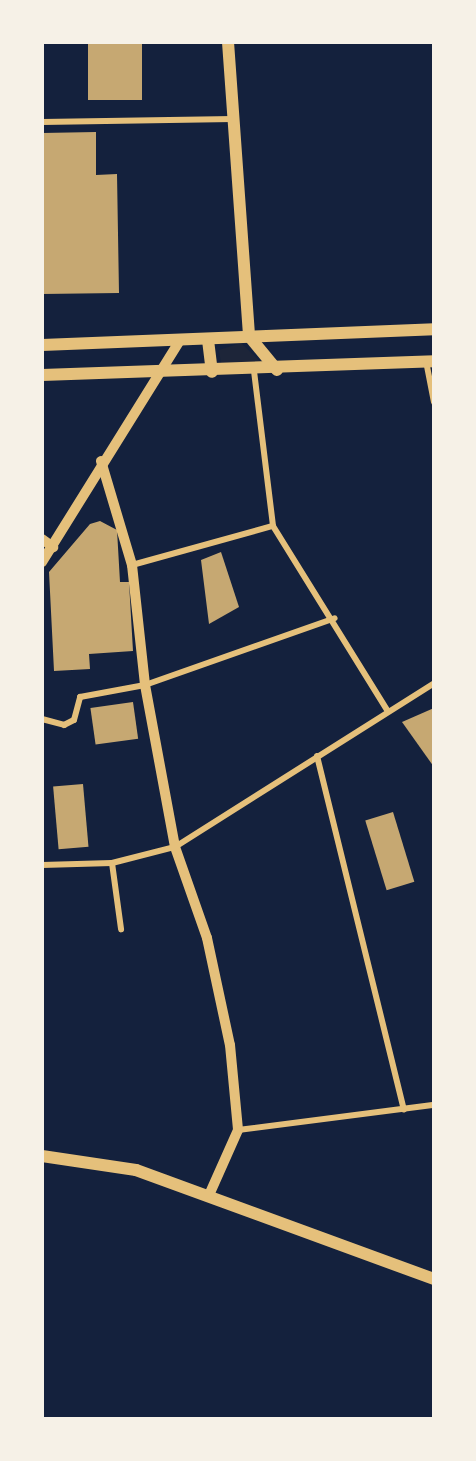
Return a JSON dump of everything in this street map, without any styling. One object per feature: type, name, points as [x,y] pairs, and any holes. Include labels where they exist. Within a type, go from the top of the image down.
[{"type":"main road","points":[[228,42],[249,336],[277,370]]},
{"type":"main road","points":[[42,345],[179,342],[249,336],[434,329]]},
{"type":"main road","points":[[208,340],[212,372]]},
{"type":"main road","points":[[42,375],[254,371],[430,361]]},
{"type":"main road","points":[[42,1156],[136,1170],[434,1279]]},
{"type":"street","points":[[42,122],[233,119]]},
{"type":"street","points":[[42,562],[53,547],[101,462],[163,373],[179,342]]},
{"type":"street","points":[[430,361],[434,402]]},
{"type":"street","points":[[254,371],[273,525],[306,586],[335,618],[387,710]]},
{"type":"street","points":[[101,462],[132,565],[145,685],[175,847],[218,982],[238,1130],[209,1195]]},
{"type":"street","points":[[132,565],[273,525]]},
{"type":"street","points":[[42,539],[53,547]]},
{"type":"street","points":[[42,719],[64,725],[75,720],[80,697],[145,685],[335,618]]},
{"type":"street","points":[[42,865],[112,863],[175,847],[387,710],[434,683]]},
{"type":"street","points":[[317,756],[404,1109]]},
{"type":"street","points":[[112,863],[121,929]]},
{"type":"street","points":[[238,1130],[434,1105]]},
{"type":"shaded area","points":[[241,343],[263,364],[221,364],[219,350]]},
{"type":"building","points":[[88,42],[142,42],[142,100],[88,100]]},
{"type":"building","points":[[96,132],[96,175],[117,174],[119,293],[42,294],[42,133]]},
{"type":"building","points":[[100,521],[117,530],[120,582],[129,582],[133,651],[89,654],[90,669],[54,671],[49,572],[90,524]]},
{"type":"building","points":[[221,552],[239,607],[209,624],[201,560]]},
{"type":"building","points":[[133,702],[138,739],[96,745],[90,708]]},
{"type":"building","points":[[434,708],[434,767],[402,722]]},
{"type":"building","points":[[83,784],[88,847],[59,849],[53,787]]},
{"type":"building","points":[[393,812],[414,882],[387,890],[365,820]]}]
